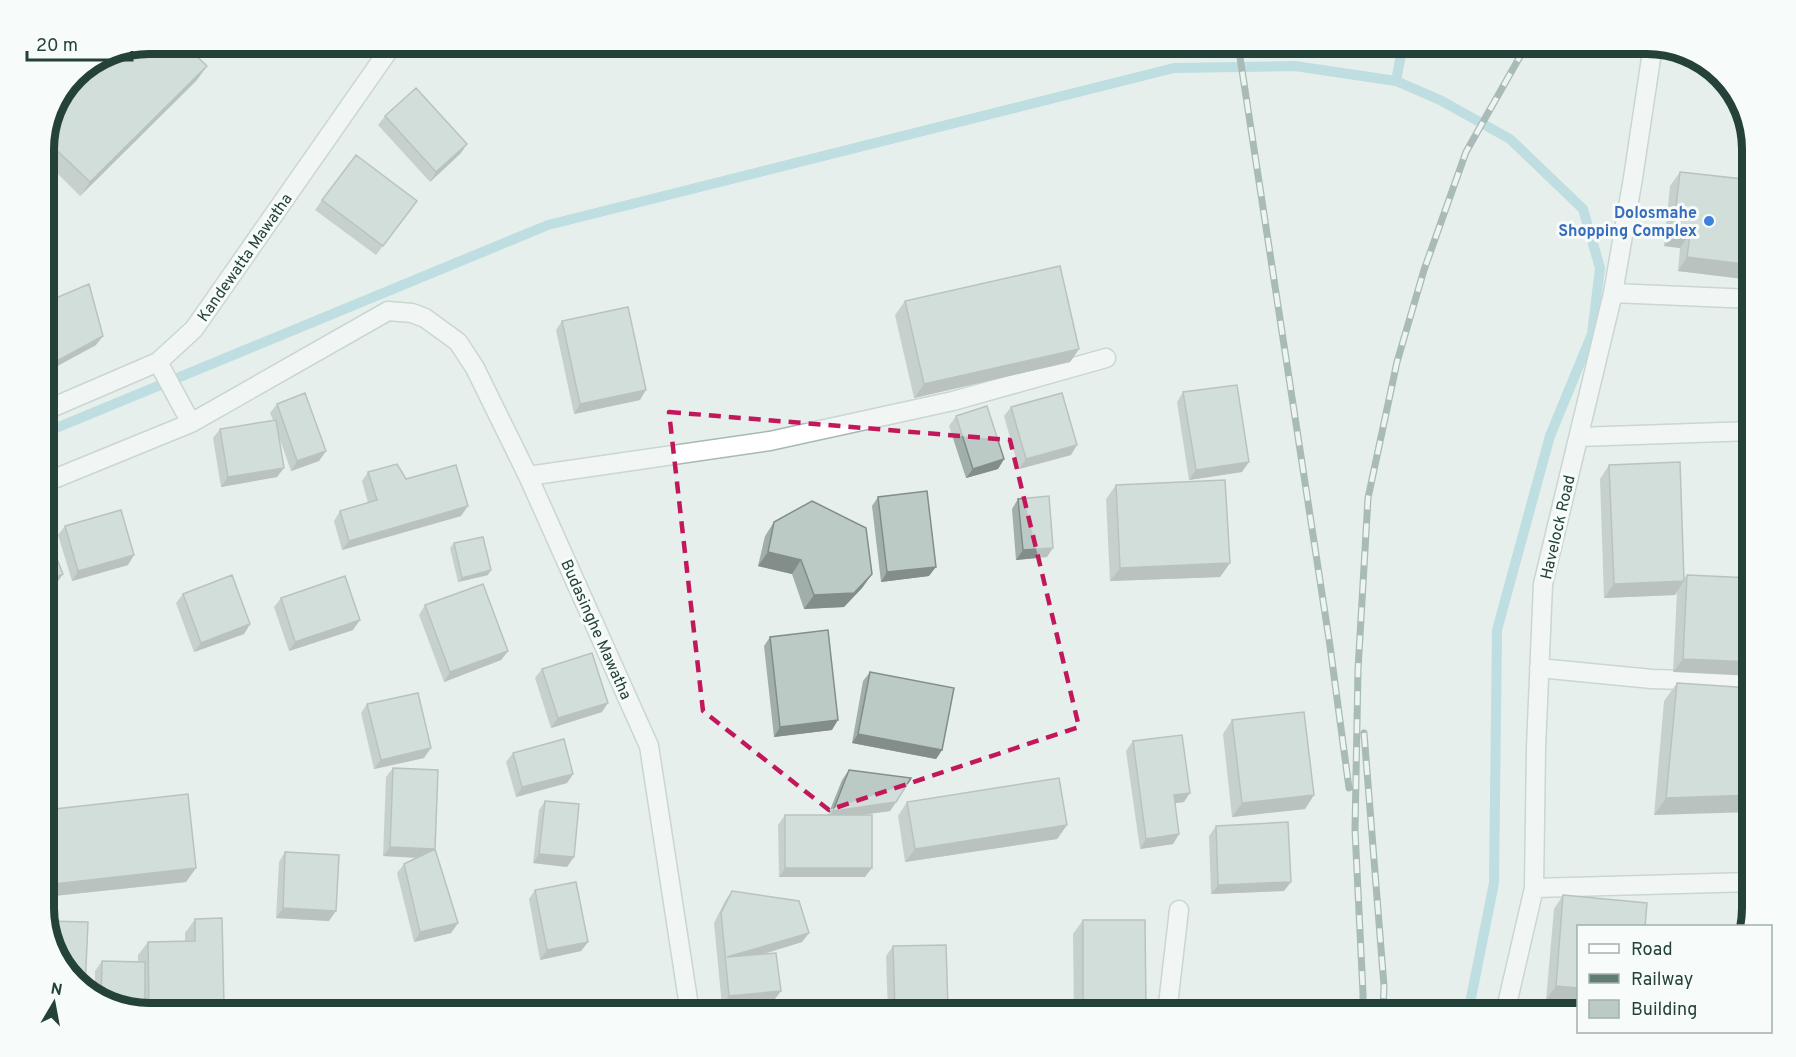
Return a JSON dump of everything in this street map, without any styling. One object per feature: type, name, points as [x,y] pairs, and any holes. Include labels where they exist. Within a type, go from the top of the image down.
[{"type":"street","name":"Kandewatta Mawatha","points":[[54,407],[158,362],[194,329],[386,54]]},
{"type":"street","name":"Havelock Road","points":[[1508,1003],[1534,888],[1543,584],[1613,293],[1652,54]]},
{"type":"street","points":[[1613,293],[1742,299]]},
{"type":"street","name":"Budasinghe Mawatha","points":[[191,423],[388,311],[412,313],[425,318],[458,342],[475,368],[528,476],[649,746],[688,1003]]},
{"type":"street","points":[[528,476],[770,441],[952,401],[1106,357]]},
{"type":"street","points":[[54,479],[191,423],[158,362]]},
{"type":"street","points":[[1579,437],[1742,431]]},
{"type":"street","points":[[1539,668],[1652,679],[1742,681]]},
{"type":"street","points":[[1534,888],[1742,882]]},
{"type":"street","points":[[1168,1003],[1179,910]]},
{"type":"highlighted area","points":[[669,412],[1010,440],[1079,727],[829,810],[703,711]]},
{"type":"building","points":[[149,54],[194,54],[207,66],[90,182],[54,148],[57,124],[74,91],[101,67],[118,59]]},
{"type":"building","points":[[416,88],[467,144],[436,172],[385,116]]},
{"type":"building","points":[[356,155],[417,201],[383,246],[322,200]]},
{"type":"building","name":"Dolosmahe Shopping Complex","points":[[1680,172],[1742,179],[1742,264],[1687,257],[1690,234],[1673,232]]},
{"type":"building","points":[[1060,266],[1079,349],[924,384],[905,301]]},
{"type":"building","points":[[89,284],[103,336],[57,361],[54,354],[54,299]]},
{"type":"building","points":[[628,307],[646,390],[580,404],[562,321]]},
{"type":"building","points":[[1237,385],[1249,462],[1196,470],[1183,392]]},
{"type":"building","points":[[305,393],[326,451],[297,461],[277,404]]},
{"type":"building","points":[[1062,393],[1077,445],[1026,459],[1011,407]]},
{"type":"building","points":[[987,406],[1004,459],[973,469],[956,416]]},
{"type":"building","points":[[276,420],[284,468],[228,477],[220,429]]},
{"type":"building","points":[[1680,462],[1684,581],[1614,584],[1609,465]]},
{"type":"building","points":[[397,464],[406,479],[456,465],[468,506],[349,541],[340,511],[377,500],[368,472]]},
{"type":"building","points":[[1225,480],[1230,563],[1120,568],[1116,485]]},
{"type":"building","points":[[927,491],[936,567],[887,572],[878,497]]},
{"type":"building","points":[[1049,496],[1053,548],[1023,550],[1018,499]]},
{"type":"building","points":[[812,501],[866,528],[872,574],[854,593],[814,595],[801,560],[768,552],[774,522]]},
{"type":"building","points":[[121,510],[134,555],[78,571],[65,526]]},
{"type":"building","points":[[483,537],[491,570],[462,578],[454,543]]},
{"type":"building","points":[[54,552],[63,574],[54,578]]},
{"type":"building","points":[[232,575],[250,624],[201,643],[183,594]]},
{"type":"building","points":[[1687,575],[1742,578],[1742,662],[1683,659]]},
{"type":"building","points":[[345,576],[360,620],[295,642],[281,598]]},
{"type":"building","points":[[483,584],[508,651],[450,672],[425,605]]},
{"type":"building","points":[[828,630],[838,720],[780,727],[770,637]]},
{"type":"building","points":[[592,653],[608,703],[558,718],[542,669]]},
{"type":"building","points":[[870,672],[954,688],[942,750],[858,734]]},
{"type":"building","points":[[1677,683],[1742,687],[1742,795],[1666,798]]},
{"type":"building","points":[[418,693],[431,748],[381,760],[367,704]]},
{"type":"building","points":[[1304,712],[1314,795],[1242,803],[1232,720]]},
{"type":"building","points":[[1182,735],[1190,793],[1174,795],[1179,834],[1146,839],[1133,741]]},
{"type":"building","points":[[564,739],[573,774],[522,787],[513,753]]},
{"type":"building","points":[[393,768],[438,770],[435,849],[390,847]]},
{"type":"building","points":[[849,770],[911,778],[896,802],[833,811]]},
{"type":"building","points":[[1059,778],[1067,825],[915,849],[907,802]]},
{"type":"building","points":[[188,794],[196,868],[54,884],[54,809]]},
{"type":"building","points":[[545,801],[579,804],[574,857],[539,854]]},
{"type":"building","points":[[785,815],[872,815],[872,868],[785,868]]},
{"type":"building","points":[[1288,822],[1291,882],[1218,885],[1216,826]]},
{"type":"building","points":[[435,849],[458,923],[420,932],[404,864]]},
{"type":"building","points":[[285,852],[339,855],[336,911],[283,908]]},
{"type":"building","points":[[576,882],[588,942],[547,950],[535,890]]},
{"type":"building","points":[[732,891],[799,901],[809,933],[727,957],[776,953],[781,991],[729,996],[721,913]]},
{"type":"building","points":[[1563,895],[1647,903],[1645,925],[1577,925],[1577,988],[1556,986]]},
{"type":"building","points":[[222,918],[224,1003],[149,1003],[148,942],[195,941],[195,919]]},
{"type":"building","points":[[1083,920],[1145,920],[1146,1003],[1083,1003]]},
{"type":"building","points":[[55,921],[88,922],[85,978],[84,973],[80,973],[64,950]]},
{"type":"building","points":[[946,945],[948,1003],[895,1003],[893,946]]},
{"type":"building","points":[[102,961],[145,962],[145,1003],[124,1000],[101,990]]},
{"type":"building","points":[[539,1002],[588,1003],[539,1003]]},
{"type":"waterway","points":[[1396,81],[1401,54]]},
{"type":"waterway","points":[[54,429],[548,225],[1174,68],[1295,66],[1396,81],[1440,100],[1510,139],[1583,209],[1600,268],[1592,334],[1550,436],[1497,630],[1494,883],[1470,1003]]},
{"type":"railway","points":[[1240,54],[1330,646],[1349,788]]},
{"type":"railway","points":[[1363,1003],[1355,830],[1358,670],[1368,498],[1397,362],[1424,270],[1466,152],[1521,54]]},
{"type":"railway","points":[[1364,733],[1384,986],[1383,1003]]},
{"type":"place","name":"Dolosmahe Shopping Complex","points":[[1709,221]]}]
